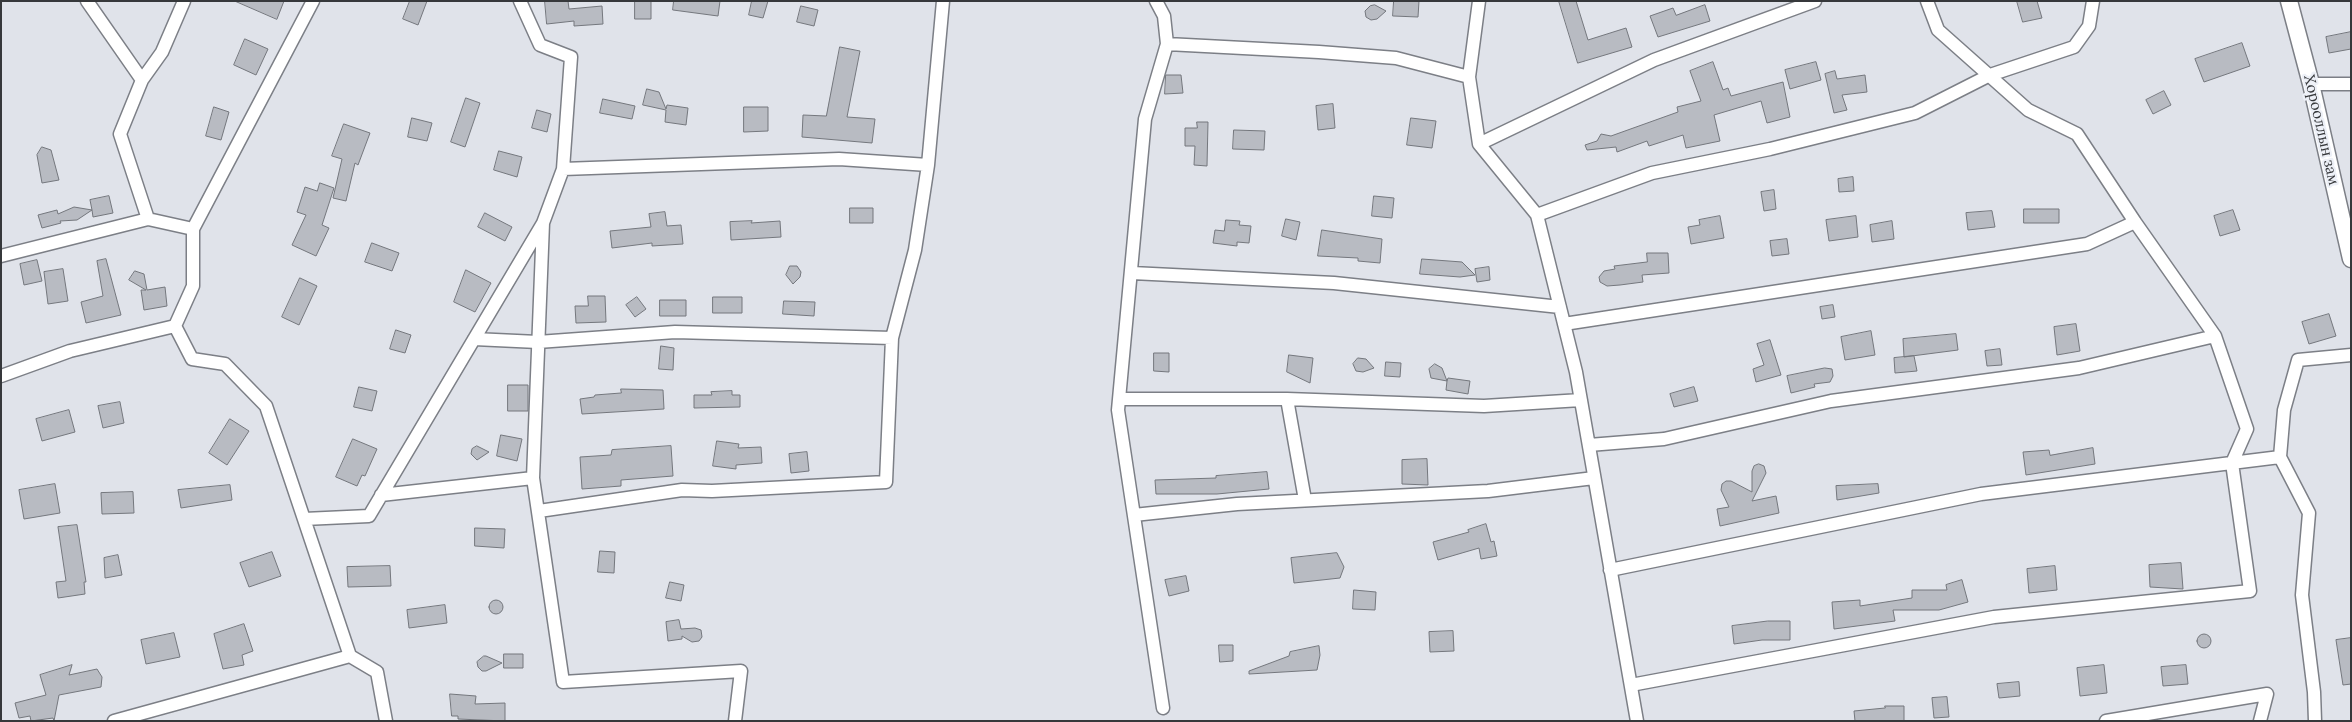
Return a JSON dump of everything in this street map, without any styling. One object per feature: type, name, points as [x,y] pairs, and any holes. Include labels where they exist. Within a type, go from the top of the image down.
[{"type":"street","points":[[87,1],[142,80]]},
{"type":"street","points":[[148,219],[120,134],[142,80],[162,52],[184,1]]},
{"type":"street","points":[[313,1],[193,229],[192,286],[176,326],[192,359],[224,364],[266,406],[350,656],[376,672],[386,721]]},
{"type":"street","points":[[304,519],[369,516],[543,223],[563,169],[570,57],[540,45],[520,1]]},
{"type":"street","points":[[539,511],[682,490],[712,491],[886,482],[892,338],[916,250],[928,165],[943,1]]},
{"type":"street","points":[[1156,1],[1164,16],[1168,44],[1145,119],[1118,410],[1162,708]]},
{"type":"street","points":[[1479,1],[1468,77],[1479,144],[1537,215],[1581,400],[1637,721]]},
{"type":"street","points":[[1479,144],[1654,60],[1815,1]]},
{"type":"street","points":[[1631,685],[1994,617],[2250,591],[2232,463],[2247,429],[2215,336],[2135,222],[2077,134],[2028,110],[1938,30],[1927,1]]},
{"type":"street","points":[[1537,215],[1652,174],[1770,149],[1915,113],[1990,75],[2074,47],[2088,26],[2093,1]]},
{"type":"street","name":"Хорооллын зам","points":[[2289,1],[2345,211],[2351,259]]},
{"type":"street","points":[[1168,44],[1396,58],[1468,77]]},
{"type":"street","points":[[2310,84],[2351,84]]},
{"type":"street","points":[[563,169],[838,159],[928,165]]},
{"type":"street","points":[[1,256],[148,219],[193,229]]},
{"type":"street","points":[[1564,324],[2088,244],[2135,222]]},
{"type":"street","points":[[543,223],[533,478],[563,682],[741,671],[735,721]]},
{"type":"street","points":[[1132,273],[1334,283],[1560,307]]},
{"type":"street","points":[[1,376],[70,351],[176,326]]},
{"type":"street","points":[[474,339],[538,342],[675,332],[892,338]]},
{"type":"street","points":[[1589,445],[1664,439],[1831,402],[2079,368],[2215,336]]},
{"type":"street","points":[[2315,721],[2302,595],[2310,513],[2280,457],[2284,410],[2298,360],[2351,355]]},
{"type":"street","points":[[1120,399],[1286,399],[1484,406],[1581,400]]},
{"type":"street","points":[[1286,399],[1305,500]]},
{"type":"street","points":[[1610,570],[1981,494],[2280,457]]},
{"type":"street","points":[[382,495],[533,478]]},
{"type":"street","points":[[1134,515],[1236,504],[1488,491],[1594,478]]},
{"type":"street","points":[[114,721],[350,656]]},
{"type":"street","points":[[2106,721],[2267,694],[2260,721]]},
{"type":"building","points":[[235,1],[284,1],[277,19]]},
{"type":"building","points":[[410,1],[427,1],[418,25],[403,19]]},
{"type":"building","points":[[545,1],[568,1],[569,9],[602,6],[603,24],[574,26],[574,21],[547,24]]},
{"type":"building","points":[[635,1],[651,1],[651,19],[635,19]]},
{"type":"building","points":[[674,1],[720,1],[718,16],[673,10]]},
{"type":"building","points":[[752,1],[768,1],[763,18],[749,15]]},
{"type":"building","points":[[1394,1],[1419,1],[1418,17],[1393,16]]},
{"type":"building","points":[[1559,1],[1576,1],[1588,40],[1626,28],[1632,47],[1578,63]]},
{"type":"building","points":[[2017,1],[2037,1],[2042,18],[2023,22]]},
{"type":"building","points":[[1375,5],[1386,11],[1377,19],[1371,20],[1366,17],[1365,11],[1370,6]]},
{"type":"building","points":[[1705,5],[1710,21],[1658,37],[1650,16],[1673,8],[1676,15]]},
{"type":"building","points":[[801,6],[818,10],[814,26],[797,22]]},
{"type":"building","points":[[2351,32],[2351,49],[2329,53],[2326,37]]},
{"type":"building","points":[[245,39],[268,49],[256,75],[234,65]]},
{"type":"building","points":[[2242,43],[2250,66],[2204,82],[2195,59]]},
{"type":"building","points":[[840,47],[860,51],[847,117],[875,119],[872,143],[802,137],[803,115],[826,116]]},
{"type":"building","points":[[1713,62],[1723,90],[1728,88],[1731,96],[1783,82],[1790,117],[1767,123],[1761,101],[1714,115],[1720,141],[1686,148],[1683,135],[1649,146],[1647,141],[1617,152],[1616,147],[1587,150],[1585,145],[1597,141],[1601,134],[1611,136],[1678,112],[1677,107],[1701,101],[1690,71]]},
{"type":"building","points":[[1816,62],[1821,80],[1790,89],[1785,70]]},
{"type":"building","points":[[1835,71],[1837,79],[1865,75],[1867,92],[1842,95],[1847,110],[1834,113],[1825,74]]},
{"type":"building","points":[[1166,75],[1181,75],[1183,93],[1165,94]]},
{"type":"building","points":[[647,89],[659,92],[666,109],[667,105],[688,108],[686,125],[665,122],[666,110],[643,105]]},
{"type":"building","points":[[2164,91],[2171,105],[2153,114],[2146,100]]},
{"type":"building","points":[[466,98],[480,103],[465,147],[451,142]]},
{"type":"building","points":[[603,99],[635,106],[632,119],[600,113]]},
{"type":"building","points":[[1333,104],[1335,128],[1318,130],[1316,106]]},
{"type":"building","points":[[214,107],[229,112],[221,140],[206,136]]},
{"type":"building","points":[[744,107],[768,107],[768,131],[744,132]]},
{"type":"building","points":[[537,110],[551,114],[547,132],[532,128]]},
{"type":"building","points":[[412,118],[432,123],[427,141],[408,137]]},
{"type":"building","points":[[1411,118],[1436,121],[1432,148],[1407,145]]},
{"type":"building","points":[[1197,122],[1208,122],[1207,166],[1194,165],[1195,146],[1185,146],[1185,128],[1197,128]]},
{"type":"building","points":[[344,124],[370,133],[358,165],[355,163],[346,201],[333,198],[342,159],[332,156]]},
{"type":"building","points":[[1234,130],[1265,131],[1264,150],[1233,149]]},
{"type":"building","points":[[42,147],[51,150],[59,180],[42,183],[37,155]]},
{"type":"building","points":[[499,151],[522,157],[517,177],[494,170]]},
{"type":"building","points":[[1853,177],[1854,191],[1839,192],[1838,179]]},
{"type":"building","points":[[320,183],[334,188],[322,225],[329,228],[316,256],[292,245],[306,215],[297,212],[305,187],[317,191]]},
{"type":"building","points":[[1774,190],[1776,209],[1764,211],[1761,192]]},
{"type":"building","points":[[109,196],[113,213],[93,217],[90,200]]},
{"type":"building","points":[[1374,196],[1394,198],[1392,218],[1372,216]]},
{"type":"building","points":[[74,207],[92,210],[77,220],[60,221],[61,223],[42,228],[38,215],[57,210],[58,214]]},
{"type":"building","points":[[850,208],[873,208],[873,223],[850,223]]},
{"type":"building","points":[[2024,209],[2059,209],[2059,223],[2024,223]]},
{"type":"building","points":[[2233,210],[2240,230],[2220,236],[2214,216]]},
{"type":"building","points":[[1992,211],[1995,227],[1968,230],[1966,213]]},
{"type":"building","points":[[665,212],[667,226],[681,225],[683,244],[652,246],[652,243],[612,248],[610,231],[651,227],[649,214]]},
{"type":"building","points":[[485,213],[512,227],[505,241],[478,227]]},
{"type":"building","points":[[1720,216],[1724,238],[1691,244],[1688,227],[1700,225],[1699,220]]},
{"type":"building","points":[[1856,216],[1858,237],[1829,241],[1826,220]]},
{"type":"building","points":[[1286,219],[1300,222],[1296,240],[1282,236]]},
{"type":"building","points":[[1226,220],[1240,221],[1239,225],[1251,226],[1249,243],[1237,242],[1237,246],[1213,243],[1215,230],[1224,231]]},
{"type":"building","points":[[752,221],[751,223],[780,221],[781,237],[731,240],[730,222]]},
{"type":"building","points":[[1892,221],[1894,239],[1872,242],[1870,225]]},
{"type":"building","points":[[1322,230],[1382,239],[1380,263],[1358,261],[1358,258],[1318,256]]},
{"type":"building","points":[[1787,239],[1789,254],[1772,256],[1770,241]]},
{"type":"building","points":[[372,243],[399,253],[392,271],[365,262]]},
{"type":"building","points":[[1647,253],[1668,253],[1669,273],[1642,275],[1643,282],[1620,285],[1607,286],[1600,282],[1599,277],[1604,271],[1615,269],[1614,266],[1647,262]]},
{"type":"building","points":[[106,259],[121,315],[86,323],[81,302],[103,296],[97,261]]},
{"type":"building","points":[[1422,259],[1462,262],[1475,275],[1460,277],[1420,274]]},
{"type":"building","points":[[37,260],[42,281],[24,285],[20,264]]},
{"type":"building","points":[[790,266],[797,266],[801,272],[800,277],[793,284],[786,275]]},
{"type":"building","points":[[1489,267],[1490,280],[1477,282],[1475,269]]},
{"type":"building","points":[[63,269],[68,301],[48,304],[44,272]]},
{"type":"building","points":[[466,270],[491,283],[475,312],[454,302]]},
{"type":"building","points":[[135,271],[144,274],[147,290],[165,287],[167,306],[144,310],[141,290],[146,290],[129,280]]},
{"type":"building","points":[[300,278],[317,286],[299,325],[282,317]]},
{"type":"building","points":[[588,296],[605,296],[606,322],[576,323],[575,306],[588,306]]},
{"type":"building","points":[[637,297],[646,309],[635,317],[626,305]]},
{"type":"building","points":[[713,297],[742,297],[742,313],[713,313]]},
{"type":"building","points":[[660,300],[686,300],[686,316],[660,316]]},
{"type":"building","points":[[784,301],[815,302],[814,316],[783,314]]},
{"type":"building","points":[[1833,305],[1835,317],[1822,319],[1820,307]]},
{"type":"building","points":[[2329,314],[2336,336],[2309,344],[2302,322]]},
{"type":"building","points":[[2076,324],[2080,351],[2057,355],[2054,327]]},
{"type":"building","points":[[396,330],[411,335],[405,353],[390,349]]},
{"type":"building","points":[[1871,331],[1875,355],[1845,360],[1841,337]]},
{"type":"building","points":[[1956,334],[1958,350],[1904,357],[1903,339]]},
{"type":"building","points":[[1770,340],[1781,375],[1756,382],[1753,369],[1764,365],[1757,344]]},
{"type":"building","points":[[661,346],[674,348],[673,370],[659,369]]},
{"type":"building","points":[[2000,349],[2002,365],[1987,366],[1985,351]]},
{"type":"building","points":[[1154,353],[1169,353],[1169,372],[1154,371]]},
{"type":"building","points":[[1289,355],[1313,358],[1310,383],[1287,372]]},
{"type":"building","points":[[1914,356],[1917,371],[1895,373],[1894,358]]},
{"type":"building","points":[[1358,358],[1366,359],[1374,368],[1363,372],[1356,371],[1353,364]]},
{"type":"building","points":[[1386,362],[1401,363],[1400,377],[1385,376]]},
{"type":"building","points":[[1435,364],[1442,368],[1447,381],[1431,378],[1429,369]]},
{"type":"building","points":[[1825,368],[1832,369],[1833,376],[1830,382],[1814,384],[1815,387],[1791,393],[1787,376]]},
{"type":"building","points":[[1448,378],[1470,381],[1468,394],[1446,390]]},
{"type":"building","points":[[508,385],[528,385],[528,411],[508,411]]},
{"type":"building","points":[[359,387],[377,391],[372,411],[354,407]]},
{"type":"building","points":[[1694,387],[1698,401],[1674,407],[1670,394]]},
{"type":"building","points":[[621,389],[663,390],[664,409],[582,414],[580,399],[594,397],[595,395],[621,393]]},
{"type":"building","points":[[732,391],[732,395],[740,395],[740,407],[694,408],[694,395],[712,395],[711,392]]},
{"type":"building","points":[[120,402],[124,423],[103,428],[98,406]]},
{"type":"building","points":[[69,410],[75,432],[42,441],[36,419]]},
{"type":"building","points":[[230,419],[249,431],[227,465],[209,453]]},
{"type":"building","points":[[501,435],[522,439],[517,461],[497,456]]},
{"type":"building","points":[[353,439],[377,449],[365,476],[362,475],[357,486],[336,477]]},
{"type":"building","points":[[717,441],[739,444],[738,448],[761,447],[762,463],[736,465],[736,469],[713,466]]},
{"type":"building","points":[[477,446],[489,452],[477,460],[471,454],[472,449]]},
{"type":"building","points":[[671,446],[673,476],[621,480],[621,486],[582,489],[580,457],[611,455],[612,450]]},
{"type":"building","points":[[2093,448],[2095,464],[2026,475],[2023,452],[2049,450],[2050,455]]},
{"type":"building","points":[[807,452],[809,471],[791,473],[789,454]]},
{"type":"building","points":[[1427,459],[1428,485],[1402,484],[1402,460]]},
{"type":"building","points":[[1759,464],[1764,466],[1766,473],[1752,501],[1776,496],[1779,513],[1720,526],[1717,509],[1729,507],[1721,490],[1722,484],[1726,481],[1731,481],[1752,492],[1752,471],[1754,466]]},
{"type":"building","points":[[1267,472],[1269,489],[1217,494],[1156,494],[1155,480],[1216,478],[1216,476]]},
{"type":"building","points":[[55,484],[60,513],[24,519],[19,490]]},
{"type":"building","points":[[1878,484],[1879,493],[1837,500],[1836,486]]},
{"type":"building","points":[[230,485],[232,500],[181,508],[178,490]]},
{"type":"building","points":[[133,492],[134,513],[102,514],[101,493]]},
{"type":"building","points":[[1486,524],[1491,542],[1494,541],[1497,556],[1481,559],[1479,548],[1438,560],[1433,542],[1469,532],[1468,530]]},
{"type":"building","points":[[77,525],[86,582],[84,582],[85,594],[58,598],[56,582],[66,581],[58,527]]},
{"type":"building","points":[[475,528],[505,529],[504,548],[475,546]]},
{"type":"building","points":[[600,551],[615,552],[614,573],[598,572]]},
{"type":"building","points":[[272,552],[281,576],[249,587],[240,563]]},
{"type":"building","points":[[1337,553],[1344,567],[1340,578],[1294,583],[1291,558]]},
{"type":"building","points":[[118,555],[122,575],[105,578],[104,558]]},
{"type":"building","points":[[2181,563],[2183,589],[2150,587],[2149,565]]},
{"type":"building","points":[[390,566],[391,586],[348,587],[347,567]]},
{"type":"building","points":[[2055,566],[2057,590],[2029,593],[2027,569]]},
{"type":"building","points":[[1186,576],[1189,591],[1169,596],[1165,580]]},
{"type":"building","points":[[1962,580],[1968,602],[1939,610],[1893,610],[1895,621],[1834,629],[1832,602],[1860,600],[1860,606],[1912,598],[1912,590],[1947,590],[1946,585]]},
{"type":"building","points":[[670,582],[684,585],[681,601],[666,598]]},
{"type":"building","points":[[1354,590],[1376,592],[1375,610],[1353,609]]},
{"type":"building","points":[[493,600],[499,600],[503,607],[499,614],[493,614],[489,610],[489,604]]},
{"type":"building","points":[[445,605],[447,623],[409,628],[407,610]]},
{"type":"building","points":[[679,620],[681,629],[695,628],[701,630],[702,637],[699,641],[692,642],[682,636],[682,639],[668,641],[666,622]]},
{"type":"building","points":[[1768,621],[1790,621],[1790,640],[1762,640],[1734,644],[1732,626]]},
{"type":"building","points":[[244,624],[253,651],[242,655],[244,665],[223,669],[214,634]]},
{"type":"building","points":[[1453,631],[1454,651],[1430,652],[1429,632]]},
{"type":"building","points":[[174,633],[180,657],[146,664],[141,640]]},
{"type":"building","points":[[2204,634],[2209,636],[2211,641],[2209,646],[2204,648],[2199,646],[2197,641],[2199,636]]},
{"type":"building","points":[[2351,638],[2351,684],[2343,685],[2336,640]]},
{"type":"building","points":[[1219,645],[1233,645],[1233,661],[1220,662]]},
{"type":"building","points":[[1319,646],[1320,655],[1317,670],[1249,674],[1249,671],[1289,656],[1290,652]]},
{"type":"building","points":[[504,654],[523,654],[523,668],[504,668]]},
{"type":"building","points":[[484,656],[502,663],[482,671],[478,667],[477,662]]},
{"type":"building","points":[[72,665],[69,675],[97,669],[102,677],[101,687],[59,695],[54,721],[53,718],[31,721],[30,716],[19,718],[15,703],[46,695],[40,675]]},
{"type":"building","points":[[2104,665],[2107,693],[2080,696],[2077,668]]},
{"type":"building","points":[[2186,665],[2188,684],[2163,686],[2161,667]]},
{"type":"building","points":[[2019,682],[2020,696],[1999,698],[1997,684]]},
{"type":"building","points":[[450,694],[476,696],[475,704],[505,703],[505,721],[458,719],[458,716],[452,716]]},
{"type":"building","points":[[1947,697],[1949,717],[1934,718],[1932,698]]},
{"type":"building","points":[[1885,706],[1904,706],[1904,721],[1855,721],[1854,711],[1885,708]]}]
